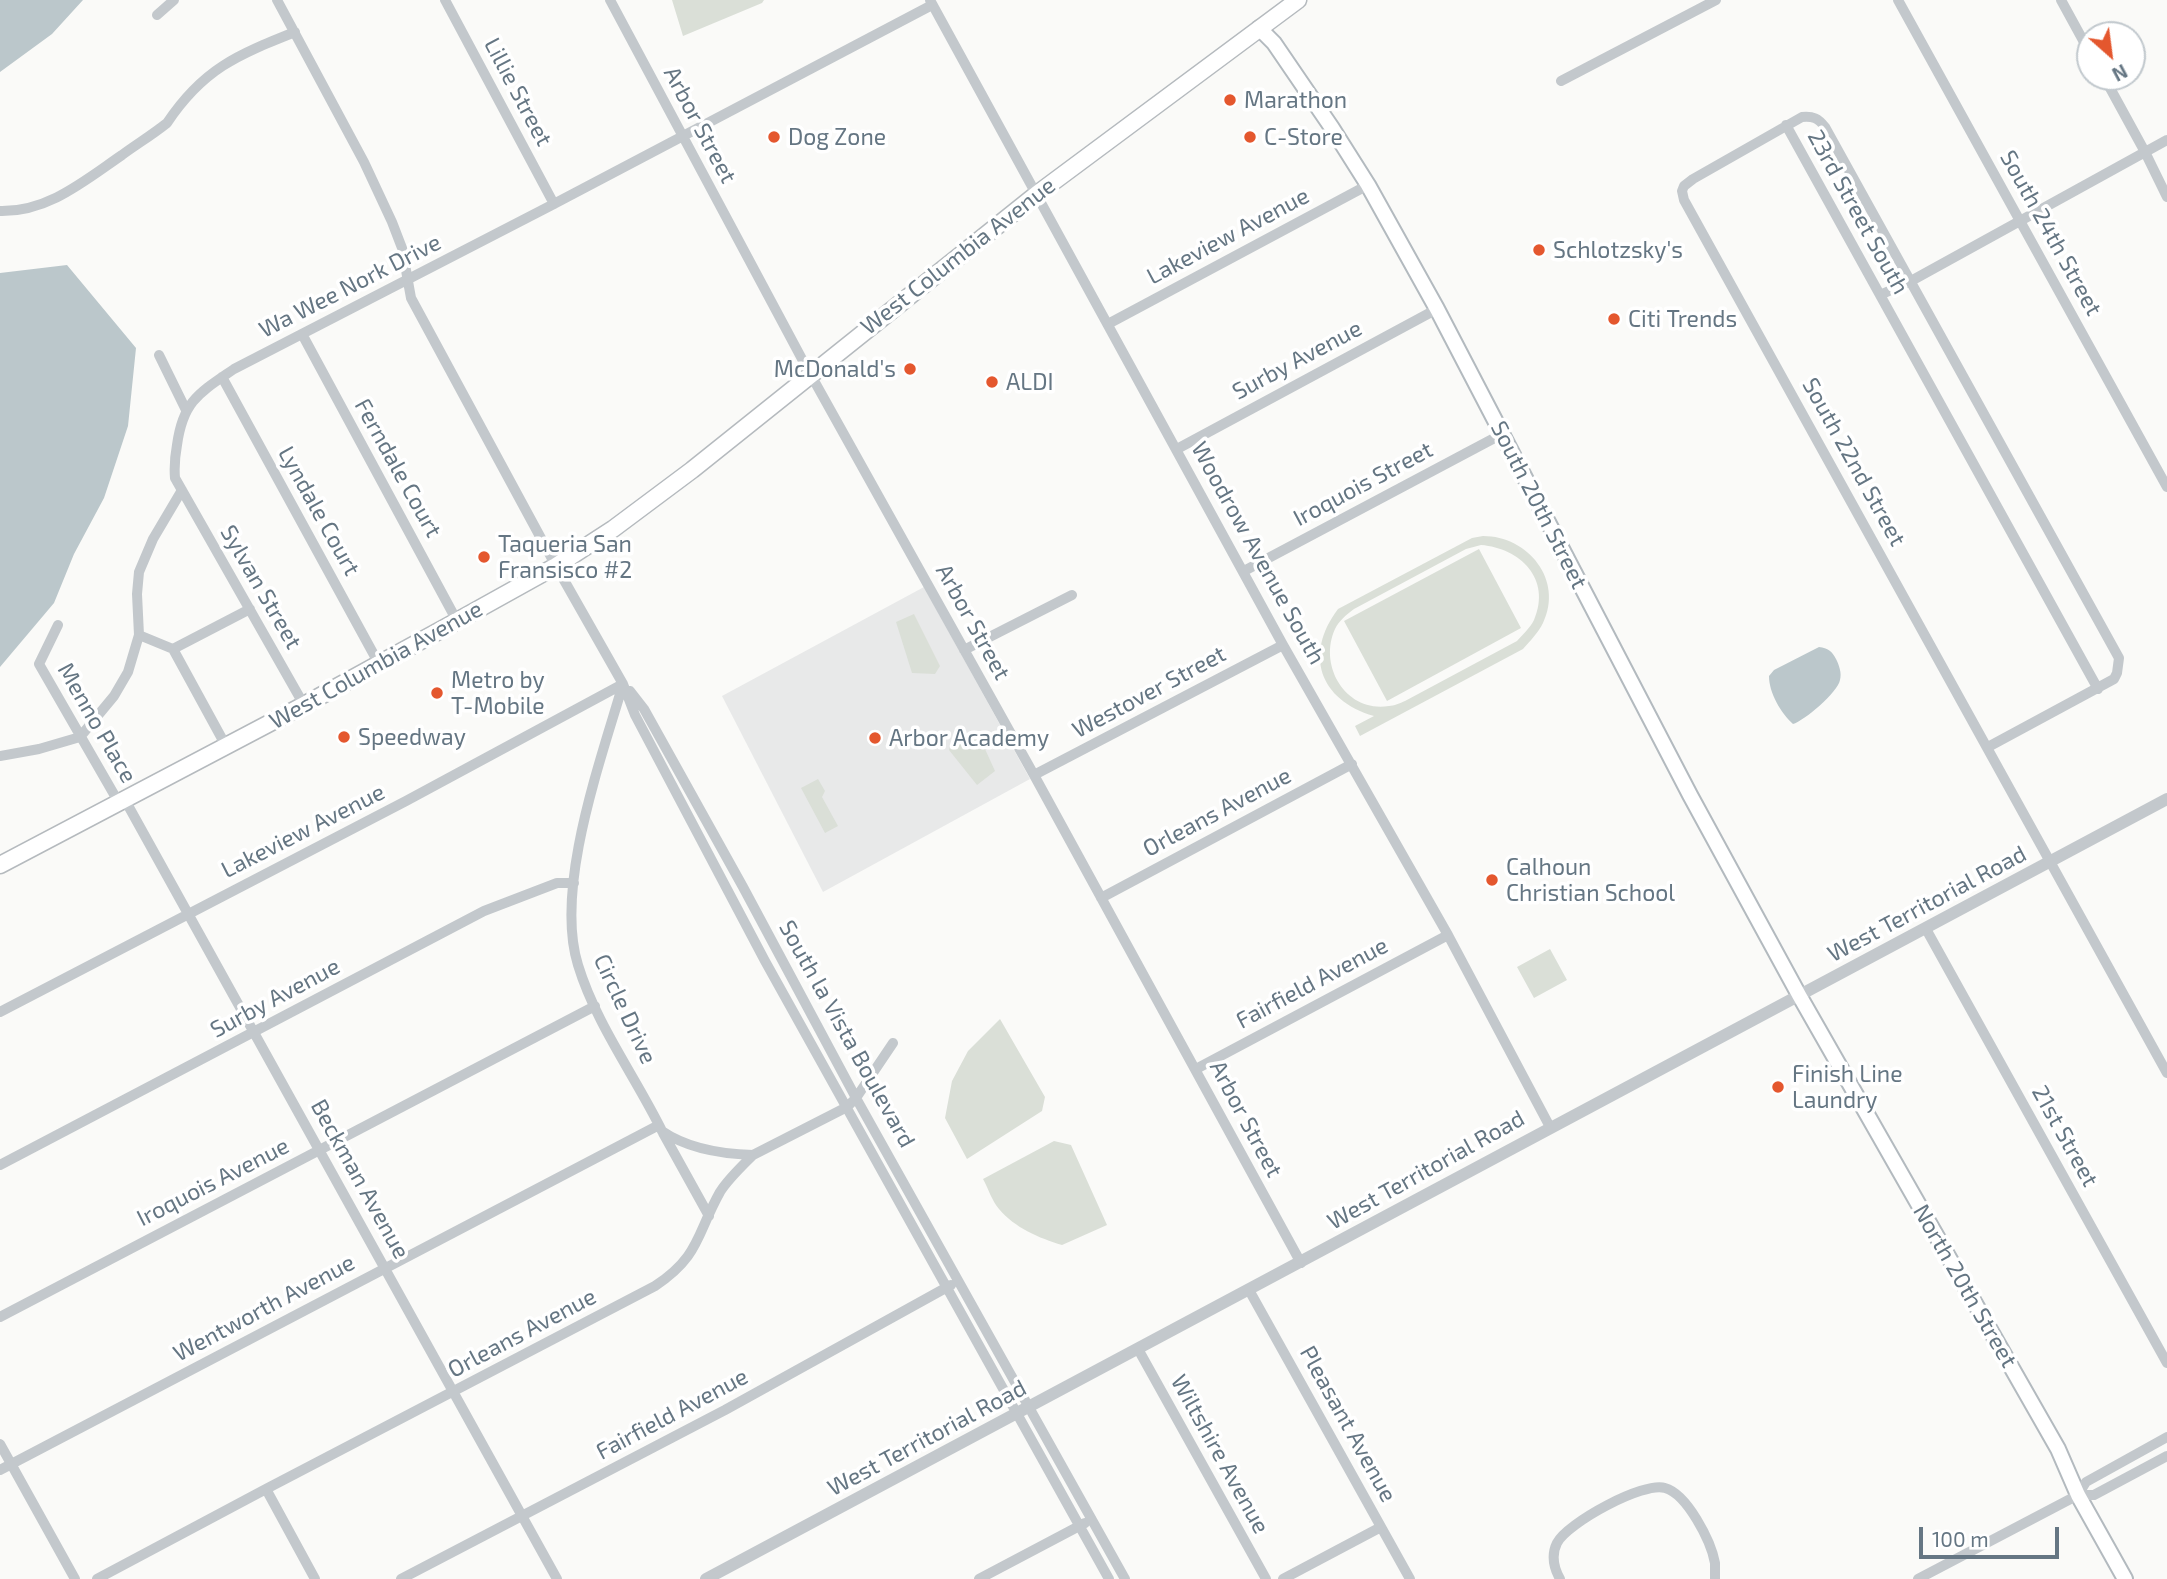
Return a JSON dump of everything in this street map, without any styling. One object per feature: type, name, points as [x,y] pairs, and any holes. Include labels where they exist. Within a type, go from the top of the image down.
[{"type":"main road","name":"West Columbia Avenue","points":[[0,865],[304,705],[556,566],[651,502],[1037,194],[1298,0]]},
{"type":"main road","name":"South 20th Street","points":[[1259,28],[1274,43],[1368,185],[1437,309],[1684,784],[1799,995]]},
{"type":"main road","name":"North 20th Street","points":[[1799,995],[2058,1449],[2078,1495],[2125,1579]]},
{"type":"street","points":[[157,15],[174,0]]},
{"type":"street","name":"South la Vista Boulevard","points":[[277,0],[364,162],[402,248],[411,298],[623,684],[635,715],[752,937],[1109,1579]]},
{"type":"street","name":"Lillie Street","points":[[444,0],[554,204]]},
{"type":"street","name":"Arbor Street","points":[[610,0],[810,374],[1034,775],[1301,1263]]},
{"type":"street","points":[[1561,82],[1716,0]]},
{"type":"street","name":"South 24th Street","points":[[1898,0],[2167,487]]},
{"type":"street","points":[[2061,0],[2076,27]]},
{"type":"street","name":"Wa Wee Nork Drive","points":[[186,410],[209,387],[234,369],[683,137],[931,2]]},
{"type":"street","name":"Woodrow Avenue South","points":[[931,2],[1283,645],[1448,935],[1550,1127]]},
{"type":"street","points":[[0,211],[40,206],[71,191],[167,123],[185,100],[221,65],[295,32]]},
{"type":"street","points":[[2112,91],[2167,197]]},
{"type":"street","name":"23rd Street South","points":[[1802,117],[1811,117],[1818,119],[1825,127],[1911,281],[2119,658],[2114,679],[2098,689],[1786,125],[1802,117]]},
{"type":"street","name":"South 22nd Street","points":[[1786,125],[1692,179],[1682,191],[1684,200],[2167,1073]]},
{"type":"street","points":[[1880,295],[1911,281],[2167,140]]},
{"type":"street","name":"Lakeview Avenue","points":[[1108,324],[1368,185]]},
{"type":"street","name":"Surby Avenue","points":[[1177,449],[1437,309]]},
{"type":"street","name":"Ferndale Court","points":[[302,334],[457,621]]},
{"type":"street","points":[[0,756],[39,749],[80,737],[114,696],[128,672],[139,635],[139,572],[153,538],[182,490],[175,478],[174,468],[186,410],[159,355]]},
{"type":"street","name":"Lyndale Court","points":[[222,377],[379,664]]},
{"type":"street","name":"Iroquois Street","points":[[1244,571],[1502,434]]},
{"type":"street","name":"Sylvan Street","points":[[182,490],[304,705]]},
{"type":"street","points":[[964,650],[1072,595]]},
{"type":"street","points":[[173,649],[250,609]]},
{"type":"street","name":"Menno Place","points":[[58,625],[39,664],[80,737],[122,801]]},
{"type":"street","points":[[139,635],[173,649],[226,746]]},
{"type":"street","name":"Westover Street","points":[[1034,775],[1283,645]]},
{"type":"street","name":"South la Vista Boulevard","points":[[623,684],[644,709],[856,1098],[1125,1579]]},
{"type":"street","name":"Lakeview Avenue","points":[[0,1012],[623,684]]},
{"type":"street","name":"Circle Drive","points":[[623,684],[579,845],[572,926],[577,963],[595,1006],[709,1216]]},
{"type":"street","points":[[1988,747],[2098,689]]},
{"type":"street","name":"Orleans Avenue","points":[[1101,898],[1352,764]]},
{"type":"street","name":"West Territorial Road","points":[[706,1579],[2167,799]]},
{"type":"street","name":"Beckman Avenue","points":[[122,801],[255,1032],[557,1579]]},
{"type":"street","name":"Surby Avenue","points":[[0,1165],[484,911],[556,883],[574,883]]},
{"type":"street","name":"21st Street","points":[[1926,929],[2167,1363]]},
{"type":"street","name":"Fairfield Avenue","points":[[1196,1069],[1448,935]]},
{"type":"street","name":"Iroquois Avenue","points":[[0,1317],[595,1006]]},
{"type":"street","name":"Orleans Avenue","points":[[97,1579],[673,1275],[693,1251],[721,1191],[753,1155],[847,1107],[893,1043]]},
{"type":"street","points":[[660,1128],[671,1137],[698,1147],[729,1154],[753,1155]]},
{"type":"street","name":"Wentworth Avenue","points":[[0,1470],[385,1268],[660,1128]]},
{"type":"street","name":"Fairfield Avenue","points":[[401,1579],[725,1410],[959,1280]]},
{"type":"street","name":"Pleasant Avenue","points":[[1249,1290],[1410,1579]]},
{"type":"street","name":"Wiltshire Avenue","points":[[1138,1349],[1266,1579]]},
{"type":"street","points":[[2078,1495],[2086,1482],[2167,1437]]},
{"type":"street","points":[[0,1444],[75,1579]]},
{"type":"street","points":[[1922,1578],[2078,1495],[2094,1495],[2167,1456]]},
{"type":"street","points":[[1560,1579],[1553,1561],[1554,1551],[1565,1532],[1626,1496],[1656,1486],[1675,1492],[1686,1503],[1711,1548],[1715,1579]]},
{"type":"street","points":[[266,1489],[315,1579]]},
{"type":"street","points":[[979,1579],[1091,1520]]},
{"type":"street","points":[[1283,1579],[1381,1527]]},
{"type":"shaded area","points":[[0,0],[83,0],[52,34],[0,72]]},
{"type":"shaded area","points":[[672,0],[764,0],[683,36]]},
{"type":"shaded area","points":[[67,265],[136,348],[128,426],[104,498],[74,554],[54,603],[0,667],[0,273]]},
{"type":"shaded area","points":[[1472,538],[1499,538],[1527,552],[1538,563],[1549,591],[1548,607],[1541,627],[1523,649],[1360,736],[1355,726],[1374,716],[1355,709],[1329,687],[1320,658],[1328,626],[1338,609]],"holes":[[[1481,545],[1495,547],[1520,559],[1529,568],[1539,591],[1534,620],[1517,641],[1395,705],[1374,706],[1360,702],[1349,694],[1333,671],[1330,658],[1335,629],[1343,618],[1354,609],[1466,549]]]},
{"type":"shaded area","points":[[1479,549],[1521,628],[1387,701],[1344,621]]},
{"type":"shaded area","name":"Arbor Academy","points":[[924,587],[1030,779],[823,892],[722,696]]},
{"type":"shaded area","points":[[914,614],[940,666],[935,674],[912,673],[896,622]]},
{"type":"shaded area","points":[[1819,647],[1829,650],[1834,656],[1840,669],[1840,680],[1820,705],[1793,724],[1776,702],[1769,676],[1774,670]]},
{"type":"shaded area","points":[[980,738],[995,771],[977,785],[949,750],[950,747]]},
{"type":"shaded area","points":[[818,779],[825,791],[822,797],[838,826],[825,833],[801,788]]},
{"type":"shaded area","points":[[1550,949],[1567,980],[1534,998],[1517,967]]},
{"type":"shaded area","points":[[1000,1019],[1045,1097],[1042,1111],[967,1159],[945,1118],[952,1081],[968,1051]]},
{"type":"shaded area","points":[[1054,1141],[1071,1145],[1107,1225],[1062,1245],[1036,1236],[1012,1222],[997,1206],[983,1179]]},
{"type":"place","name":"Marathon","points":[[1230,100]]},
{"type":"place","name":"Dog Zone","points":[[774,137]]},
{"type":"place","name":"C-Store","points":[[1250,137]]},
{"type":"place","name":"Schlotzsky's","points":[[1539,250]]},
{"type":"place","name":"Citi Trends","points":[[1614,319]]},
{"type":"place","name":"McDonald's","points":[[910,369]]},
{"type":"place","name":"ALDI","points":[[992,382]]},
{"type":"place","name":"Taqueria San Fransisco #2","points":[[484,557]]},
{"type":"place","name":"Metro by T-Mobile","points":[[437,693]]},
{"type":"place","name":"Speedway","points":[[344,737]]},
{"type":"place","name":"Arbor Academy","points":[[875,738]]},
{"type":"place","name":"Calhoun Christian School","points":[[1492,880]]},
{"type":"place","name":"Finish Line Laundry","points":[[1778,1087]]}]
